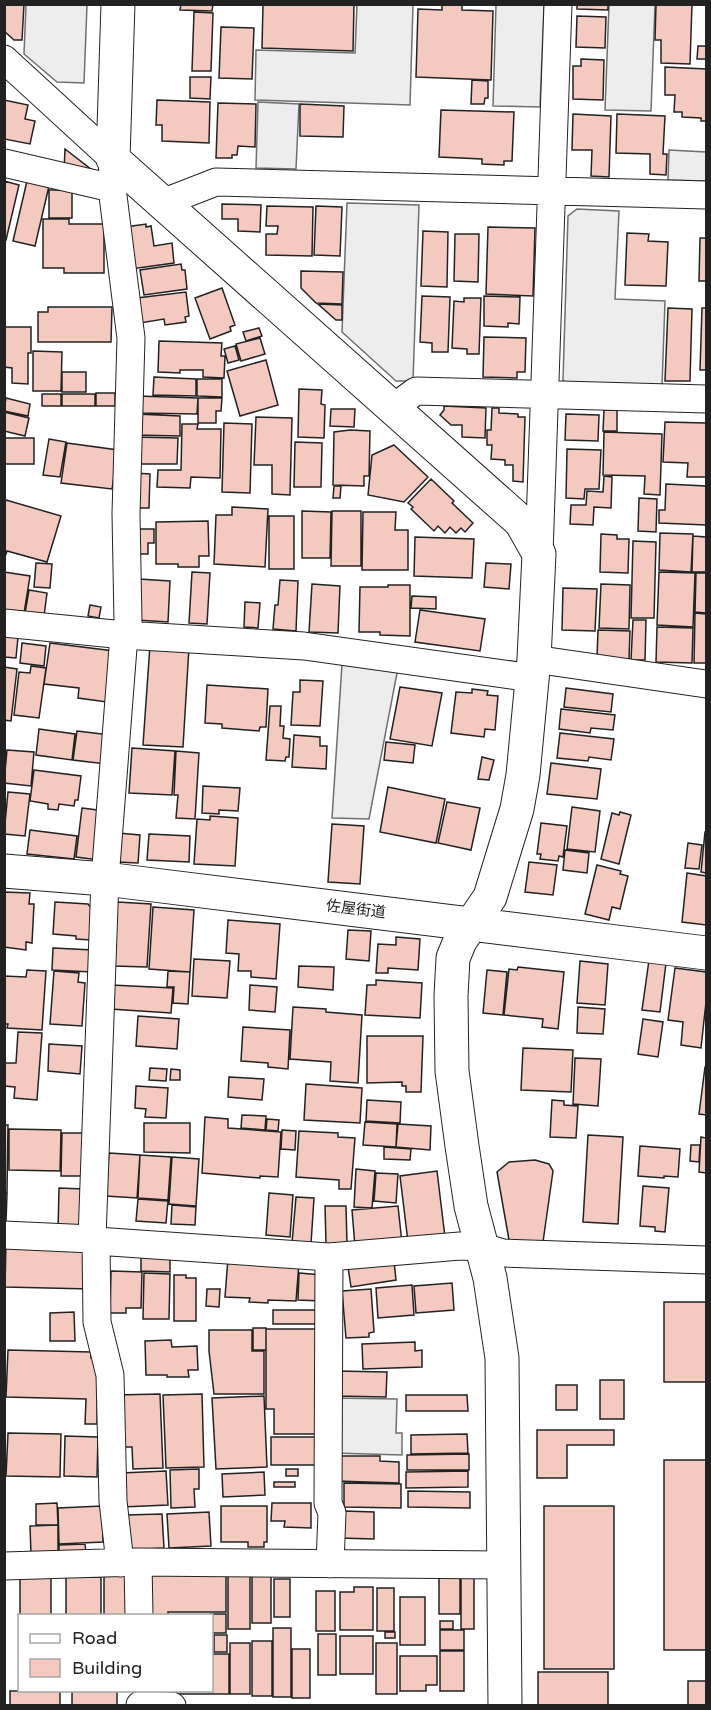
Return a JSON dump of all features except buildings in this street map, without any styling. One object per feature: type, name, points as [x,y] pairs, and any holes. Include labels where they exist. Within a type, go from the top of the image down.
[{"type":"street","points":[[118,4],[112,174],[131,338],[126,514],[128,622],[124,635],[105,879],[94,1240],[97,1322],[110,1374],[113,1501],[129,1563],[138,1614]]},
{"type":"street","points":[[506,1706],[502,1358],[490,1278],[471,1206],[452,1071],[451,996],[453,958],[460,941],[490,897],[517,809],[523,775],[533,668],[539,554],[558,4]]},
{"type":"street","points":[[4,59],[112,174],[162,202],[522,522],[539,554]]},
{"type":"street","points":[[4,163],[112,174]]},
{"type":"street","points":[[162,202],[216,182],[706,195]]},
{"type":"street","points":[[393,408],[416,391],[706,399]]},
{"type":"street","points":[[4,623],[124,635],[304,646],[706,684]]},
{"type":"street","name":"佐屋街道","points":[[4,872],[105,879],[706,953]]},
{"type":"street","points":[[4,1235],[329,1257],[460,1246],[482,1247],[503,1253],[706,1260]]},
{"type":"street","points":[[329,1257],[328,1503],[332,1513],[330,1564]]},
{"type":"street","points":[[4,1566],[129,1563],[504,1565]]},
{"type":"street","points":[[132,1706],[172,1706]]},
{"type":"shaded area","points":[[26,5],[87,5],[84,83],[57,82],[24,54]]},
{"type":"shaded area","points":[[357,5],[413,5],[410,105],[255,100],[256,50],[355,53]]},
{"type":"shaded area","points":[[496,5],[544,5],[540,107],[493,106]]},
{"type":"shaded area","points":[[609,5],[655,5],[651,111],[605,110]]},
{"type":"shaded area","points":[[258,102],[299,104],[296,169],[256,168]]},
{"type":"shaded area","points":[[669,150],[706,152],[706,181],[668,180]]},
{"type":"shaded area","points":[[347,203],[419,205],[413,381],[396,381],[342,332]]},
{"type":"shaded area","points":[[577,209],[619,211],[615,299],[665,301],[662,387],[569,384],[563,380],[568,216]]},
{"type":"shaded area","points":[[342,664],[398,668],[369,819],[332,818]]},
{"type":"shaded area","points":[[334,1398],[397,1399],[396,1433],[402,1433],[402,1455],[333,1453]]}]
